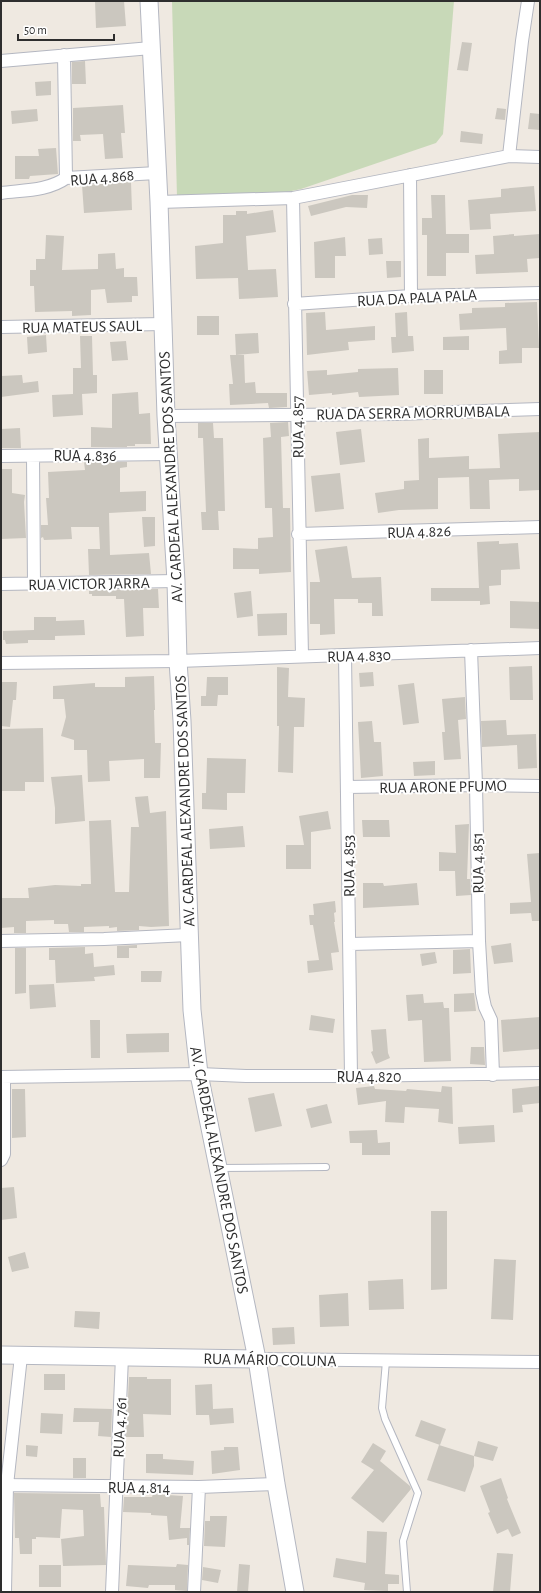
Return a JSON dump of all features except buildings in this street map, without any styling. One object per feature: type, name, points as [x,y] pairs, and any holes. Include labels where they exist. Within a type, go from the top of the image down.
[{"type":"street","name":"AV. CARDEAL ALEXANDRE DOS SANTOS","points":[[149,1],[159,202],[166,416],[176,581],[178,661],[182,721],[192,1010],[199,1074],[257,1359],[276,1484],[295,1592]]},
{"type":"street","points":[[509,156],[528,1]]},
{"type":"street","points":[[1,61],[151,48]]},
{"type":"street","points":[[64,55],[66,178]]},
{"type":"street","points":[[159,202],[292,198],[509,156],[540,157]]},
{"type":"street","name":"RUA 4.868","points":[[1,193],[40,188],[57,184],[66,178],[157,173]]},
{"type":"street","points":[[410,175],[411,296]]},
{"type":"street","name":"RUA 4.857","points":[[292,198],[298,534],[302,656]]},
{"type":"street","name":"RUA DA PALA PALA","points":[[294,304],[411,296],[540,293]]},
{"type":"street","name":"RUA MATEUS SAUL","points":[[1,328],[163,324]]},
{"type":"street","name":"RUA DA SERRA MORRUMBALA","points":[[166,416],[397,414],[540,409]]},
{"type":"street","name":"RUA 4.836","points":[[1,456],[168,454]]},
{"type":"street","points":[[34,456],[34,583]]},
{"type":"street","name":"RUA 4.826","points":[[298,534],[540,527]]},
{"type":"street","name":"RUA VICTOR JARRA","points":[[1,584],[176,581]]},
{"type":"street","name":"RUA 4.830","points":[[1,663],[178,661],[540,648]]},
{"type":"street","name":"RUA 4.851","points":[[471,650],[476,785],[479,942],[482,993],[485,1006],[491,1020],[493,1075]]},
{"type":"street","name":"RUA 4.853","points":[[344,656],[351,1076]]},
{"type":"street","name":"RUA ARONE PFUMO","points":[[347,787],[476,785],[540,786]]},
{"type":"street","points":[[1,941],[104,939],[189,935]]},
{"type":"street","points":[[350,944],[479,942]]},
{"type":"street","name":"RUA 4.820","points":[[2,1077],[199,1074],[246,1076],[493,1075],[540,1073]]},
{"type":"street","points":[[1,1160],[4,1154],[2,1077]]},
{"type":"street","name":"RUA MÁRIO COLUNA","points":[[1,1355],[540,1362]]},
{"type":"street","points":[[5,1592],[4,1485],[21,1356]]},
{"type":"street","name":"RUA 4.761","points":[[112,1592],[122,1357]]},
{"type":"street","name":"RUA 4.814","points":[[4,1485],[199,1487],[276,1484]]},
{"type":"street","points":[[194,1592],[199,1487]]},
{"type":"lane","points":[[218,1168],[326,1166]]},
{"type":"lane","points":[[386,1361],[382,1408],[385,1419],[418,1493],[403,1541],[407,1592]]},
{"type":"green space","points":[[172,1],[454,1],[443,134],[436,143],[301,189],[277,194],[177,197]]}]
